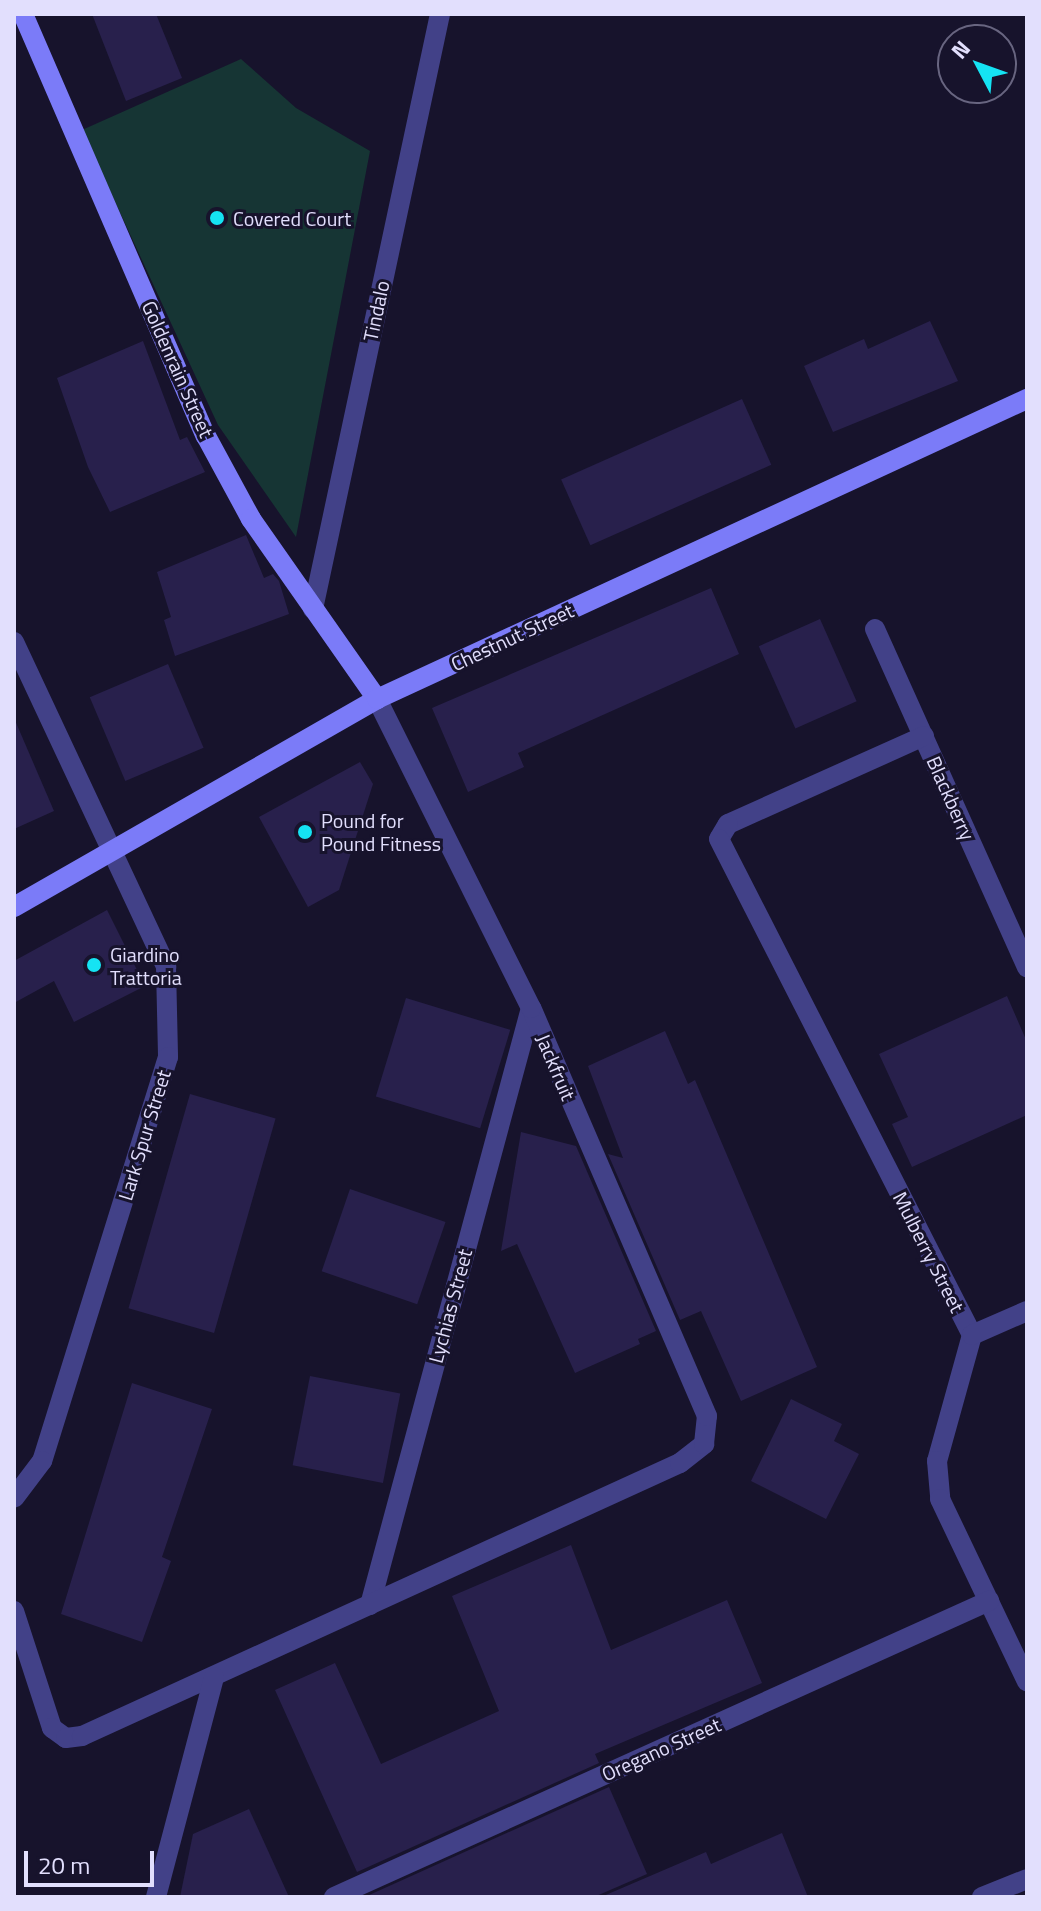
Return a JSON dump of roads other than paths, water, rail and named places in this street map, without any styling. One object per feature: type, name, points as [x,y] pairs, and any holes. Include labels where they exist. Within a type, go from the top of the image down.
[{"type":"street","name":"Goldenrain Street","points":[[23,14],[206,436],[251,519],[377,699]]},
{"type":"street","name":"Tindalo","points":[[313,609],[440,14]]},
{"type":"street","name":"Chestnut Street","points":[[14,907],[108,850],[377,699],[1027,399]]},
{"type":"street","name":"Blackberry","points":[[875,629],[1027,967]]},
{"type":"street","name":"Lark Spur Street","points":[[14,642],[108,850],[166,967],[168,1057],[42,1461],[14,1498]]},
{"type":"street","name":"Jackfruit","points":[[370,1605],[680,1463],[704,1444],[707,1416],[531,1008],[377,699]]},
{"type":"street","name":"Mulberry Street","points":[[924,736],[728,824],[719,839],[972,1335],[937,1461],[940,1499],[1027,1681]]},
{"type":"street","name":"Lychias Street","points":[[370,1605],[531,1008]]},
{"type":"street","points":[[972,1335],[1027,1311]]},
{"type":"street","name":"Oregano Street","points":[[334,1897],[989,1601]]},
{"type":"street","points":[[14,1611],[52,1728],[66,1738],[82,1736],[370,1605]]},
{"type":"street","points":[[156,1897],[214,1678]]},
{"type":"street","points":[[982,1897],[1027,1879]]},
{"type":"place","name":"Covered Court","points":[[217,218]]},
{"type":"place","name":"Pound for Pound Fitness","points":[[305,832]]},
{"type":"place","name":"Giardino Trattoria","points":[[94,965]]}]
